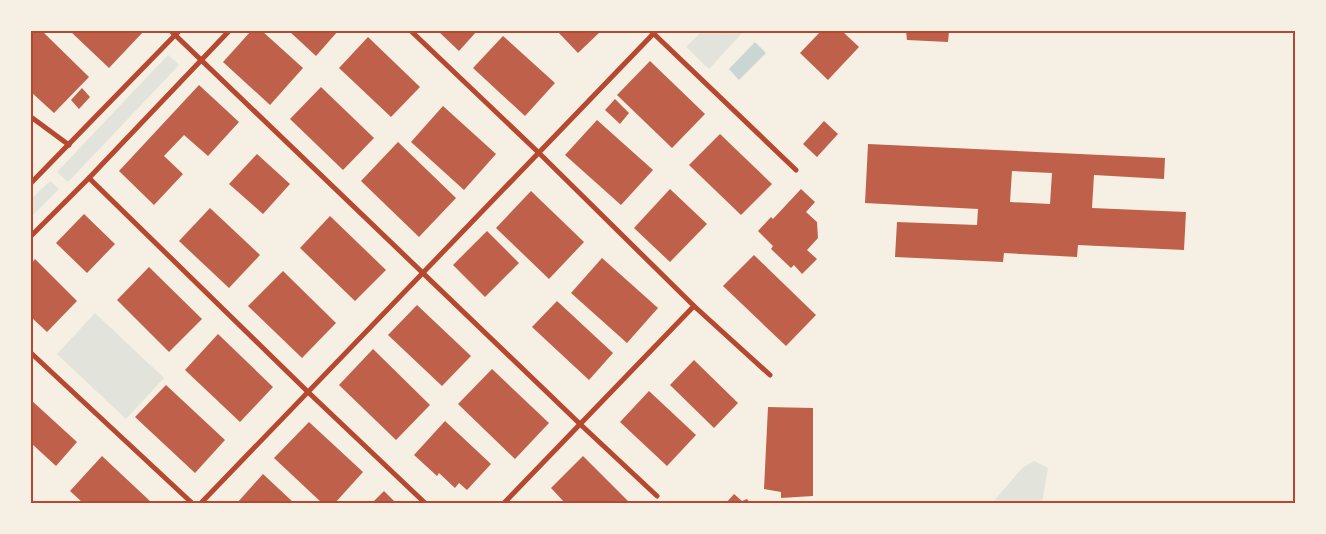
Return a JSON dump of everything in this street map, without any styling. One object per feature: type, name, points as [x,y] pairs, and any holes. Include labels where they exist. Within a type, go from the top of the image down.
[{"type":"street","points":[[31,236],[89,178],[228,31]]},
{"type":"street","points":[[411,31],[539,153],[694,306],[770,375]]},
{"type":"street","points":[[201,503],[654,32],[796,170]]},
{"type":"street","points":[[31,183],[175,33],[580,424],[658,496]]},
{"type":"street","points":[[31,117],[69,145]]},
{"type":"street","points":[[89,178],[308,392],[425,503]]},
{"type":"street","points":[[504,503],[694,306]]},
{"type":"street","points":[[31,353],[192,503]]},
{"type":"shaded area","points":[[702,31],[744,31],[709,69],[686,47]]},
{"type":"shaded area","points":[[755,42],[766,53],[739,80],[729,69]]},
{"type":"shaded area","points":[[168,55],[179,65],[68,182],[57,172]]},
{"type":"shaded area","points":[[50,181],[59,189],[31,217],[31,199]]},
{"type":"shaded area","points":[[95,313],[164,378],[126,419],[57,354]]},
{"type":"shaded area","points":[[1034,461],[1048,468],[1042,503],[992,503],[1022,468]]},
{"type":"building","points":[[31,31],[42,31],[89,77],[54,113],[31,92]]},
{"type":"building","points":[[70,31],[142,31],[143,32],[109,68]]},
{"type":"building","points":[[251,31],[262,31],[303,68],[270,105],[223,62]]},
{"type":"building","points":[[289,31],[338,31],[316,56]]},
{"type":"building","points":[[438,31],[477,31],[459,51]]},
{"type":"building","points":[[557,31],[601,31],[578,53]]},
{"type":"building","points":[[821,31],[842,31],[859,47],[828,80],[800,53]]},
{"type":"building","points":[[906,31],[949,31],[948,42],[907,40]]},
{"type":"building","points":[[503,36],[555,83],[525,116],[473,68]]},
{"type":"building","points":[[368,37],[420,87],[391,117],[339,68]]},
{"type":"building","points":[[650,61],[705,114],[672,148],[617,95]]},
{"type":"building","points":[[199,85],[239,122],[208,156],[184,135],[164,156],[183,174],[154,205],[119,171]]},
{"type":"building","points":[[321,87],[374,138],[343,170],[290,119]]},
{"type":"building","points":[[82,88],[90,97],[79,109],[71,100]]},
{"type":"building","points":[[615,99],[629,113],[620,124],[605,110]]},
{"type":"building","points":[[443,106],[496,154],[464,190],[411,142]]},
{"type":"building","points":[[597,120],[653,170],[621,205],[565,155]]},
{"type":"building","points":[[824,121],[838,134],[817,157],[803,144]]},
{"type":"building","points":[[720,134],[772,184],[741,215],[689,165]]},
{"type":"building","points":[[398,142],[456,198],[419,237],[361,181]]},
{"type":"building","points":[[868,144],[1165,158],[1164,179],[1094,175],[1092,208],[1186,212],[1184,250],[1078,245],[1077,257],[1004,253],[1003,262],[895,257],[897,222],[977,225],[978,209],[865,203]],"holes":[[[1012,171],[1052,173],[1050,204],[1010,202]]]},
{"type":"building","points":[[257,154],[290,184],[263,214],[229,184]]},
{"type":"building","points":[[670,189],[707,224],[670,262],[634,228]]},
{"type":"building","points":[[801,189],[815,202],[806,212],[817,222],[818,238],[807,250],[817,259],[802,274],[794,265],[791,268],[771,249],[773,246],[758,231],[771,217],[773,219]]},
{"type":"building","points":[[531,191],[584,242],[549,279],[496,228]]},
{"type":"building","points":[[210,208],[260,255],[229,288],[179,241]]},
{"type":"building","points":[[84,214],[115,244],[87,273],[56,243]]},
{"type":"building","points":[[330,216],[386,270],[355,301],[300,248]]},
{"type":"building","points":[[487,231],[519,263],[485,297],[453,265]]},
{"type":"building","points":[[754,255],[816,315],[786,346],[723,286]]},
{"type":"building","points":[[602,258],[658,308],[627,343],[571,293]]},
{"type":"building","points":[[35,259],[77,301],[47,332],[31,317],[31,264]]},
{"type":"building","points":[[149,267],[202,319],[169,352],[117,300]]},
{"type":"building","points":[[283,271],[336,323],[302,358],[248,306]]},
{"type":"building","points":[[557,301],[613,353],[589,380],[532,327]]},
{"type":"building","points":[[417,305],[471,356],[442,386],[388,335]]},
{"type":"building","points":[[218,334],[273,387],[240,422],[185,370]]},
{"type":"building","points":[[373,349],[430,405],[396,440],[339,385]]},
{"type":"building","points":[[694,360],[738,403],[714,428],[670,385]]},
{"type":"building","points":[[492,369],[549,423],[515,459],[458,404]]},
{"type":"building","points":[[166,385],[225,440],[195,473],[135,417]]},
{"type":"building","points":[[649,391],[696,435],[667,466],[620,422]]},
{"type":"building","points":[[31,400],[77,442],[56,466],[31,443]]},
{"type":"building","points":[[768,407],[813,408],[813,496],[781,498],[781,492],[764,489]]},
{"type":"building","points":[[445,421],[491,464],[467,490],[459,483],[455,488],[439,473],[437,476],[414,455]]},
{"type":"building","points":[[309,422],[363,472],[335,503],[322,503],[274,458]]},
{"type":"building","points":[[102,456],[152,503],[83,503],[70,491]]},
{"type":"building","points":[[583,456],[630,503],[565,503],[551,488]]},
{"type":"building","points":[[263,474],[294,503],[237,503]]},
{"type":"building","points":[[384,491],[396,503],[372,503]]},
{"type":"building","points":[[734,494],[742,501],[747,499],[750,503],[726,503]]}]
